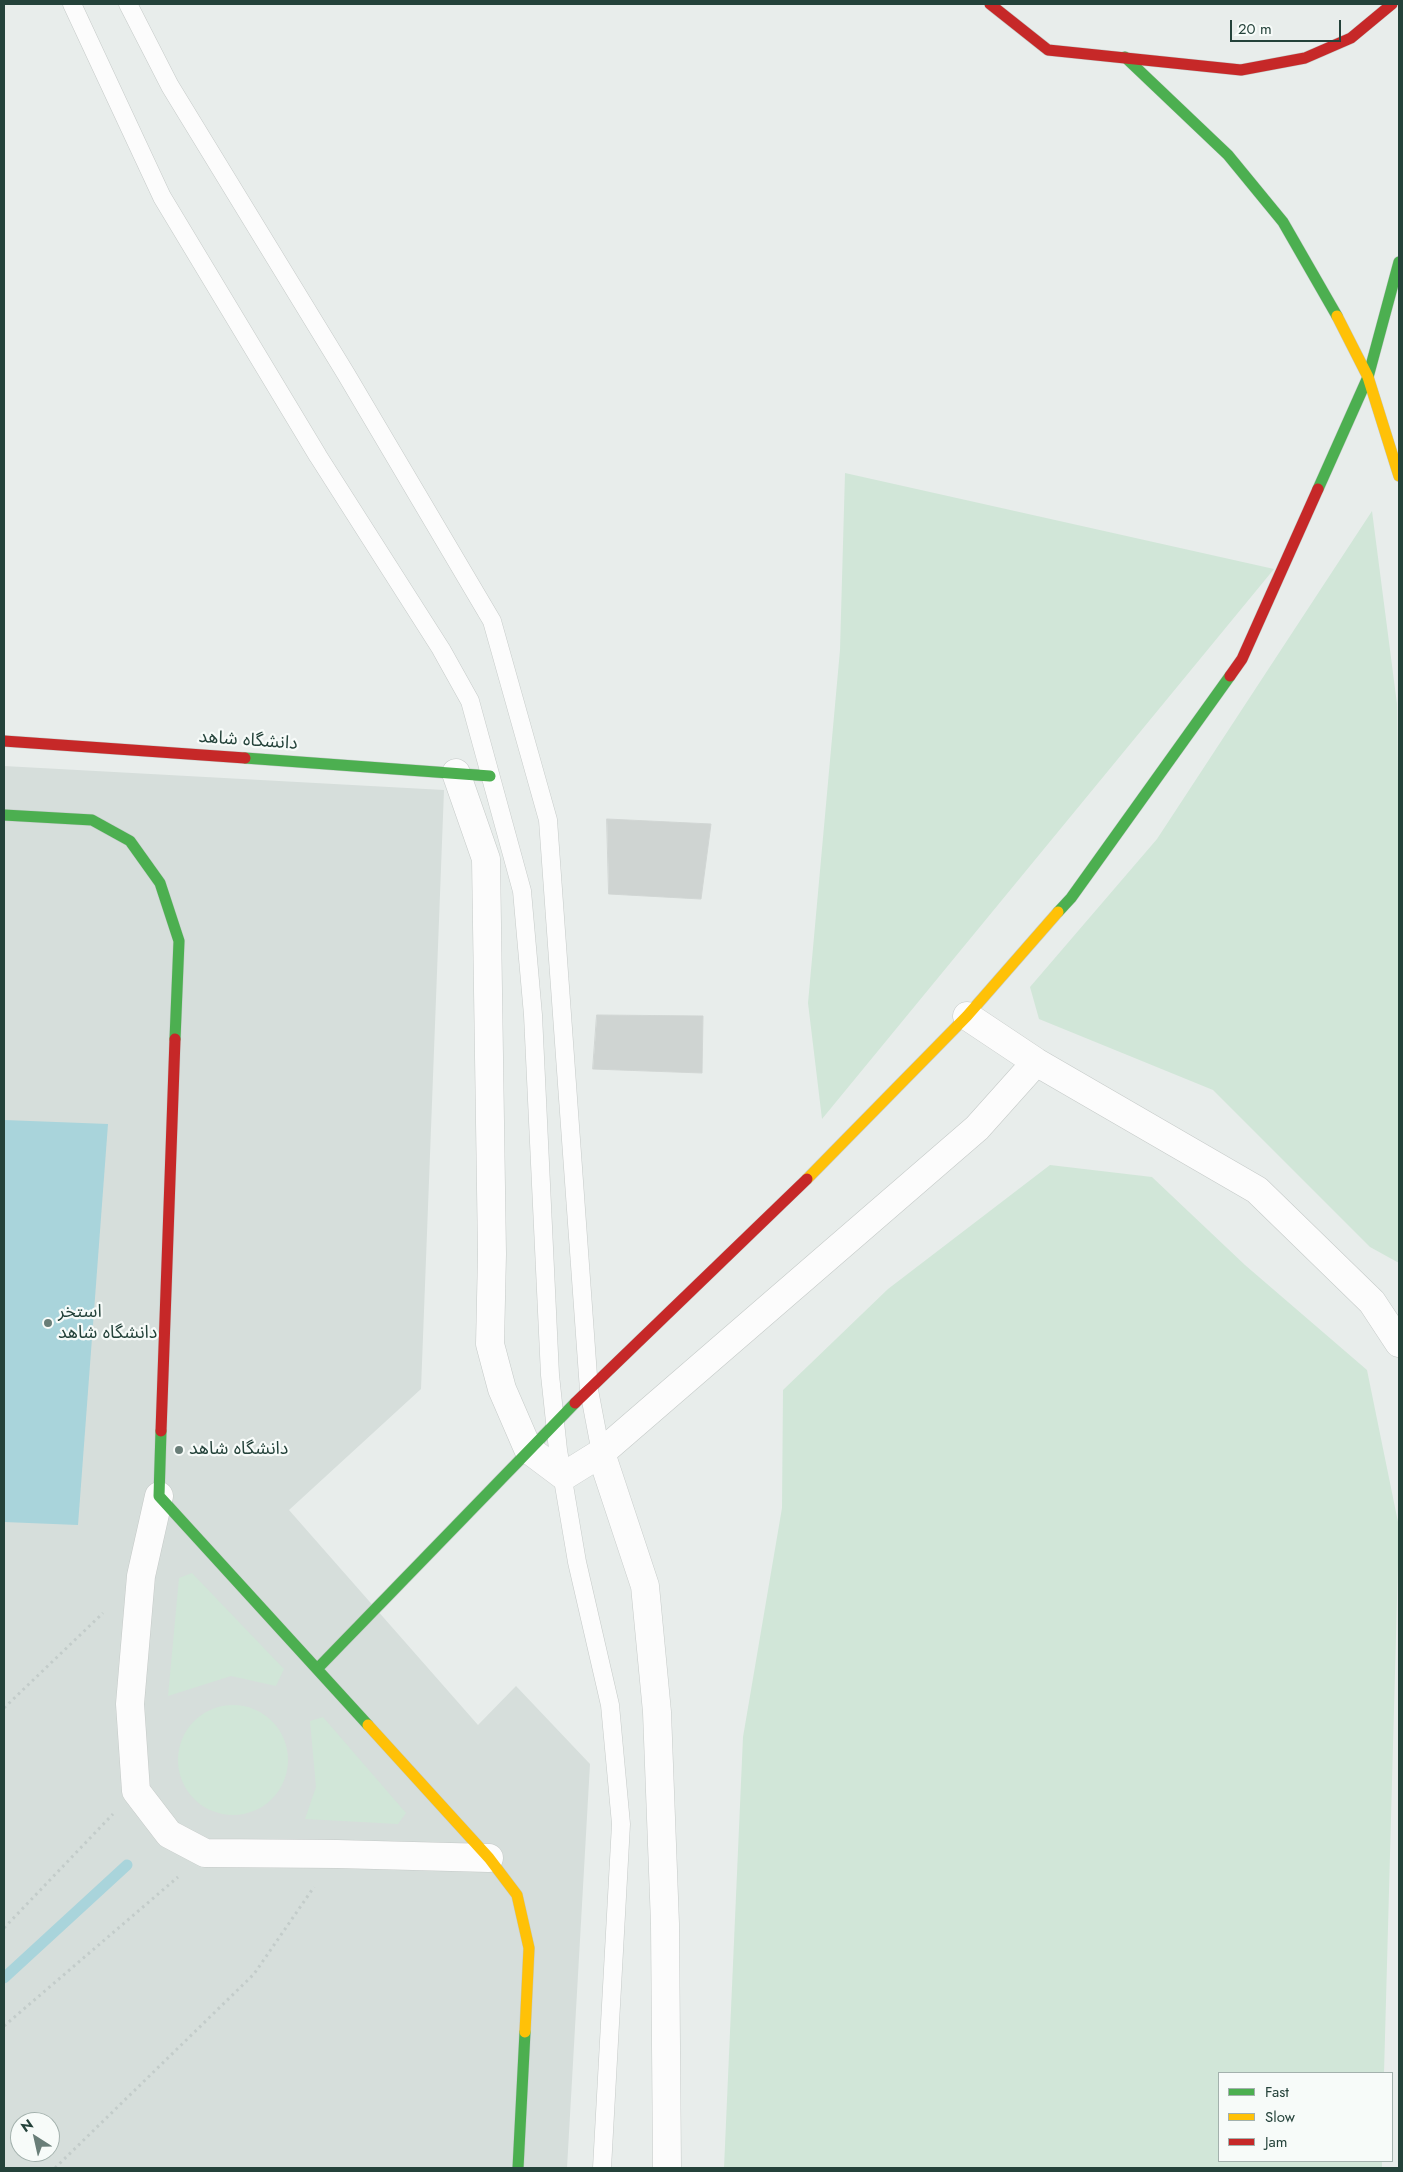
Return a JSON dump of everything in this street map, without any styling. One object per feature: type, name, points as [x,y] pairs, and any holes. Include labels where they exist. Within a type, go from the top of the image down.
[{"type":"street","points":[[990,4],[1048,50],[1241,70],[1305,58],[1351,38],[1392,4]]},
{"type":"street","points":[[1125,57],[1228,155],[1283,222],[1339,320],[1368,377],[1399,476]]},
{"type":"street","points":[[317,1669],[555,1422],[838,1149],[967,1016],[1071,898],[1242,659],[1368,377],[1399,262]]},
{"type":"street","name":"دانشگاه شاهد","points":[[4,741],[490,776]]},
{"type":"street","points":[[456,774],[486,859],[492,1254],[490,1344],[502,1389],[528,1449],[564,1476],[601,1453],[977,1128],[1036,1062]]},
{"type":"street","points":[[4,815],[92,820],[130,841],[160,883],[179,941],[160,1496],[142,1576],[130,1704],[136,1790],[169,1834],[205,1853],[489,1858]]},
{"type":"street","points":[[967,1016],[1036,1062],[1258,1190],[1372,1302],[1399,1343]]},
{"type":"street","points":[[601,1453],[645,1586],[655,1692],[665,1924],[666,2168]]},
{"type":"street","points":[[160,1496],[489,1858],[517,1895],[529,1948],[518,2168]]},
{"type":"lane","points":[[72,4],[162,197],[318,456],[441,648],[470,701],[522,891],[533,1014],[550,1375],[555,1422],[577,1562],[610,1705],[621,1824],[602,2168]]},
{"type":"lane","points":[[128,4],[170,86],[346,374],[492,621],[548,820],[589,1390],[601,1453]]},
{"type":"path","points":[[4,1708],[142,1576]]},
{"type":"path","points":[[4,1928],[136,1790]]},
{"type":"path","points":[[4,2026],[205,1853]]},
{"type":"path","points":[[54,2168],[254,1974],[337,1854]]},
{"type":"shaded area","name":"دانشگاه شاهد","points":[[4,766],[444,790],[421,1389],[289,1510],[478,1725],[516,1686],[590,1764],[567,2168],[4,2168]]},
{"type":"green space","points":[[845,473],[1274,569],[822,1119],[808,1003],[840,650]]},
{"type":"green space","points":[[1372,511],[1397,704],[1399,1263],[1370,1247],[1213,1090],[1039,1019],[1030,987],[1157,839]]},
{"type":"green space","points":[[1050,1165],[1152,1177],[1245,1265],[1367,1370],[1399,1527],[1384,2072],[1218,2072],[1218,2162],[1382,2162],[1382,2168],[724,2168],[743,1737],[782,1508],[783,1390],[888,1289]]},
{"type":"green space","points":[[192,1573],[284,1669],[276,1686],[231,1676],[168,1696],[179,1578]]},
{"type":"green space","points":[[233,1705],[254,1709],[272,1721],[284,1739],[288,1760],[284,1781],[272,1799],[254,1811],[233,1815],[212,1811],[194,1799],[182,1781],[178,1760],[182,1739],[194,1721],[212,1709]]},
{"type":"green space","points":[[323,1717],[406,1813],[398,1824],[305,1819],[316,1787],[310,1721]]},
{"type":"water","name":"استخر دانشگاه شاهد","points":[[4,1120],[108,1124],[78,1525],[4,1522]]},
{"type":"building","points":[[607,819],[711,824],[701,899],[609,894]]},
{"type":"building","points":[[597,1015],[703,1016],[702,1073],[593,1069]]},
{"type":"waterway","points":[[4,1978],[127,1865]]},
{"type":"traffic: fast","points":[[1125,57],[1228,155],[1283,222],[1337,316]]},
{"type":"traffic: fast","points":[[1318,489],[1368,377],[1399,262]]},
{"type":"traffic: fast","points":[[1058,912],[1071,898],[1230,676]]},
{"type":"traffic: fast","points":[[245,758],[490,776]]},
{"type":"traffic: fast","points":[[4,815],[92,820],[130,841],[160,883],[179,941],[175,1039]]},
{"type":"traffic: fast","points":[[317,1669],[575,1403]]},
{"type":"traffic: fast","points":[[161,1431],[159,1496],[368,1725]]},
{"type":"traffic: fast","points":[[518,2168],[525,2032]]},
{"type":"traffic: slow","points":[[1337,316],[1368,377],[1399,476]]},
{"type":"traffic: slow","points":[[807,1179],[967,1016],[1058,912]]},
{"type":"traffic: slow","points":[[368,1725],[489,1858],[517,1895],[529,1948],[525,2032]]},
{"type":"traffic: jam","points":[[990,4],[1048,50],[1241,70],[1305,58],[1351,38],[1392,4]]},
{"type":"traffic: jam","points":[[1230,676],[1242,659],[1318,489]]},
{"type":"traffic: jam","points":[[4,741],[245,758]]},
{"type":"traffic: jam","points":[[161,1431],[175,1039]]},
{"type":"traffic: jam","points":[[575,1403],[807,1179]]},
{"type":"place","name":"استخر دانشگاه شاهد","points":[[48,1323]]},
{"type":"place","name":"دانشگاه شاهد","points":[[179,1450]]}]
